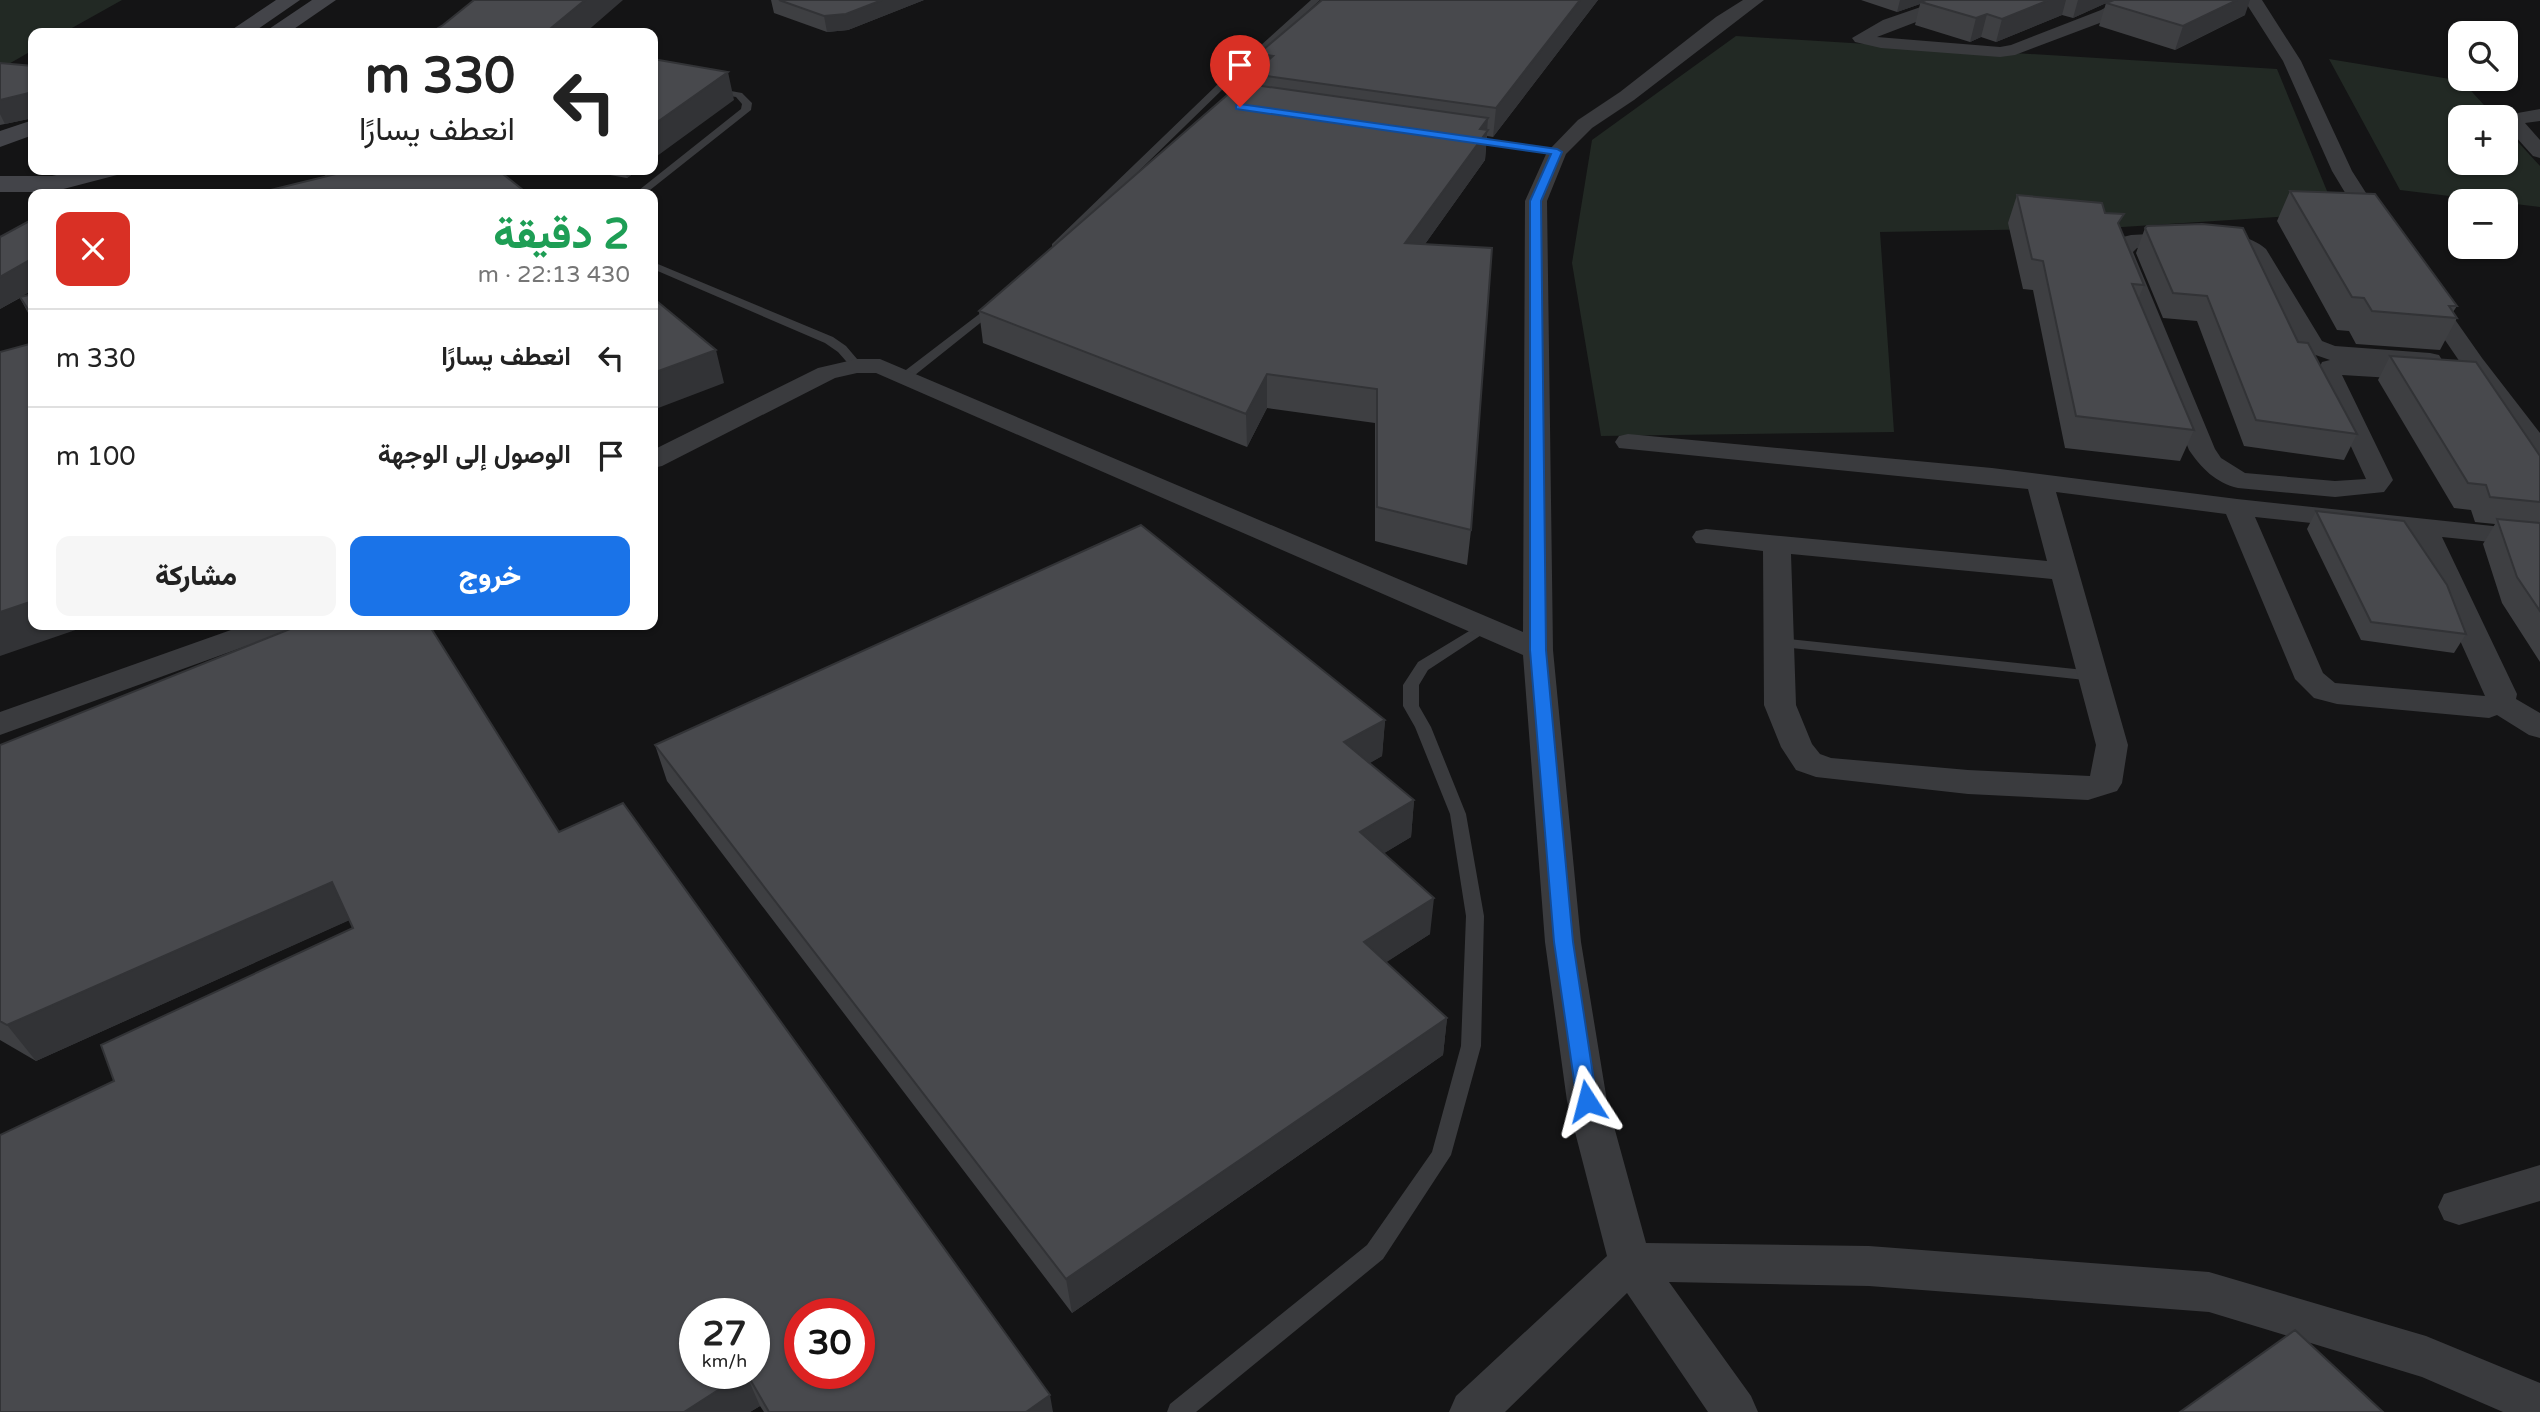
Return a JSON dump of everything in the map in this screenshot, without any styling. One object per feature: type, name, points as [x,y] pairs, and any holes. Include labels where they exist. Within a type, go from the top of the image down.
[{"type":"street","points":[[246,28],[290,0]]},
{"type":"street","points":[[282,28],[326,0]]},
{"type":"street","points":[[1735,1412],[1630,1262],[1585,1087],[1563,942],[1538,650],[1536,201],[1557,152],[1585,124],[1627,96],[1722,21],[1755,0]]},
{"type":"street","points":[[1957,0],[1889,24],[1861,38],[1881,43],[2015,50],[2107,14],[2132,0]]},
{"type":"street","points":[[2253,0],[2291,61],[2342,171],[2387,242]]},
{"type":"street","points":[[2540,115],[2519,118],[2513,122],[2540,152]]},
{"type":"street","points":[[1,139],[28,129]]},
{"type":"street","points":[[0,184],[38,185],[92,175]]},
{"type":"street","points":[[30,189],[38,185]]},
{"type":"street","points":[[0,203],[28,190]]},
{"type":"street","points":[[2209,238],[2234,241],[2250,247],[2258,254],[2313,346],[2320,351],[2464,372],[2331,368],[2329,373],[2380,480],[2374,486],[2335,489],[2238,480],[2212,464],[2202,450],[2121,251],[2131,242],[2209,238]]},
{"type":"street","points":[[2417,284],[2464,372],[2540,451]]},
{"type":"street","points":[[658,458],[827,373],[857,366],[880,366],[1538,650]]},
{"type":"street","points":[[1628,442],[2040,482],[2237,507],[2540,539]]},
{"type":"street","points":[[1777,544],[1780,705],[1797,747],[1808,762],[1828,769],[1981,783],[2088,788],[2105,783],[2112,745],[2040,482]]},
{"type":"street","points":[[2237,507],[2310,679],[2318,685],[2337,694],[2444,705],[2489,707],[2500,703]]},
{"type":"street","points":[[2423,527],[2501,694],[2500,703]]},
{"type":"street","points":[[1706,537],[2066,572]]},
{"type":"street","points":[[0,724],[260,630]]},
{"type":"street","points":[[2500,703],[2540,727]]},
{"type":"street","points":[[2459,1207],[2540,1183]]},
{"type":"street","points":[[1472,1412],[1630,1262],[1869,1266],[2209,1292],[2319,1322],[2426,1357],[2540,1405]]},
{"type":"lane","points":[[1044,258],[1223,85],[1316,0]]},
{"type":"lane","points":[[645,189],[746,110],[747,103],[739,95],[704,89]]},
{"type":"lane","points":[[1461,138],[1557,152]]},
{"type":"lane","points":[[658,267],[829,340],[842,349],[857,366]]},
{"type":"lane","points":[[906,376],[1005,296]]},
{"type":"lane","points":[[1178,1412],[1375,1252],[1441,1156],[1471,1046],[1475,916],[1458,814],[1423,727],[1411,706],[1410,685],[1423,666],[1484,627]]},
{"type":"lane","points":[[1779,643],[2094,676]]},
{"type":"shaded area","points":[[0,0],[122,0],[72,28],[28,28],[28,53],[0,69]]},
{"type":"shaded area","points":[[1736,36],[2277,69],[2336,213],[2107,228],[1880,232],[1894,432],[1601,436],[1572,263],[1592,140]]},
{"type":"shaded area","points":[[2329,59],[2448,79],[2448,91],[2471,91],[2484,105],[2448,105],[2448,175],[2518,175],[2518,142],[2540,166],[2540,207],[2518,204],[2518,189],[2448,189],[2448,196],[2400,190]]},
{"type":"building","points":[[474,0],[585,0],[551,28],[438,28]]},
{"type":"building","points":[[779,0],[882,0],[846,14],[824,16]]},
{"type":"building","points":[[1322,0],[1580,0],[1496,108],[1252,74],[1273,56],[1258,54]]},
{"type":"building","points":[[2049,0],[2002,19],[1987,14],[1976,18],[1921,2]]},
{"type":"building","points":[[2114,0],[2237,0],[2183,26],[2106,3]]},
{"type":"building","points":[[658,60],[728,72],[658,121]]},
{"type":"building","points":[[0,63],[28,66],[28,93],[0,100]]},
{"type":"building","points":[[1241,83],[1488,118],[1480,129],[1488,130],[1405,243],[1492,248],[1471,530],[1377,507],[1377,389],[1267,374],[1246,414],[979,311]]},
{"type":"building","points":[[332,175],[504,175],[522,189],[274,189]]},
{"type":"building","points":[[2290,191],[2375,194],[2457,306],[2449,306],[2457,318],[2372,311],[2364,298],[2352,297]]},
{"type":"building","points":[[2017,195],[2102,203],[2105,213],[2124,214],[2118,223],[2144,285],[2132,284],[2194,430],[2076,416],[2043,261],[2032,259]]},
{"type":"building","points":[[28,222],[28,261],[0,277],[0,237]]},
{"type":"building","points":[[2202,224],[2243,228],[2298,342],[2308,343],[2357,434],[2256,420],[2207,296],[2173,293],[2145,228]]},
{"type":"building","points":[[28,295],[28,309],[20,297]]},
{"type":"building","points":[[658,302],[716,350],[658,371]]},
{"type":"building","points":[[28,344],[28,603],[0,612],[0,352]]},
{"type":"building","points":[[2390,356],[2476,362],[2540,456],[2540,502],[2490,497],[2486,485],[2468,483]]},
{"type":"building","points":[[2316,511],[2404,521],[2447,585],[2466,634],[2371,622]]},
{"type":"building","points":[[2497,519],[2540,523],[2540,611],[2517,577]]},
{"type":"building","points":[[1141,525],[1385,720],[1344,742],[1414,800],[1360,832],[1434,898],[1364,942],[1447,1018],[1066,1279],[655,745]]},
{"type":"building","points":[[288,630],[432,630],[559,832],[623,803],[1050,1395],[1026,1412],[769,1412],[756,1389],[770,1389],[770,1298],[679,1298],[679,1389],[720,1389],[684,1412],[0,1412],[0,1135],[114,1081],[101,1045],[353,928],[332,882],[7,1025],[0,1021],[0,745]]},
{"type":"building","points":[[2295,1330],[2383,1412],[2180,1412]]},
{"type":"route","points":[[1240,107],[1557,152],[1547,170],[1536,201],[1534,250],[1538,650],[1563,942],[1587,1101]]}]
